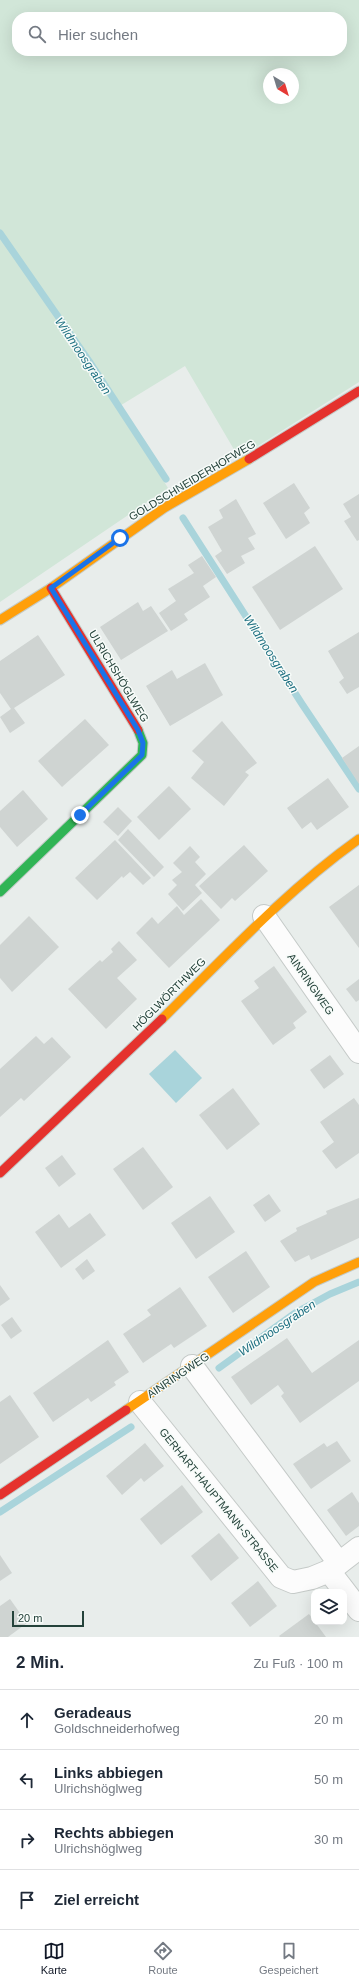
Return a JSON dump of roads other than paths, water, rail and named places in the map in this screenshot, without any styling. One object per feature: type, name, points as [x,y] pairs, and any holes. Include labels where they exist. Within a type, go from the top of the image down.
[{"type":"street","name":"GOLDSCHNEIDERHOFWEG","points":[[0,620],[51,588],[164,508],[280,441],[359,391]]},
{"type":"street","name":"ULRICHSHÖGLWEG","points":[[0,892],[142,755],[143,743],[138,730],[51,588]]},
{"type":"street","name":"HÖGLWÖRTHWEG","points":[[0,1172],[142,1039],[264,916],[330,858],[359,839]]},
{"type":"street","name":"AINRINGWEG","points":[[264,916],[359,1052]]},
{"type":"street","name":"AINRINGWEG","points":[[0,1494],[140,1402],[314,1282],[359,1262]]},
{"type":"street","points":[[192,1366],[334,1567],[359,1610]]},
{"type":"street","name":"GERHART-HAUPTMANN-STRASSE","points":[[140,1402],[282,1578],[294,1582],[312,1578],[334,1567],[359,1548]]},
{"type":"water","points":[[175,1050],[202,1078],[176,1103],[149,1074]]},
{"type":"waterway","name":"Wildmoosgraben","points":[[0,233],[89,361],[166,479]]},
{"type":"waterway","name":"Wildmoosgraben","points":[[183,518],[302,704],[359,789]]},
{"type":"waterway","name":"Wildmoosgraben","points":[[219,1368],[295,1313],[330,1294],[359,1282]]},
{"type":"waterway","name":"Wildmoosgraben","points":[[0,1512],[131,1427]]}]
